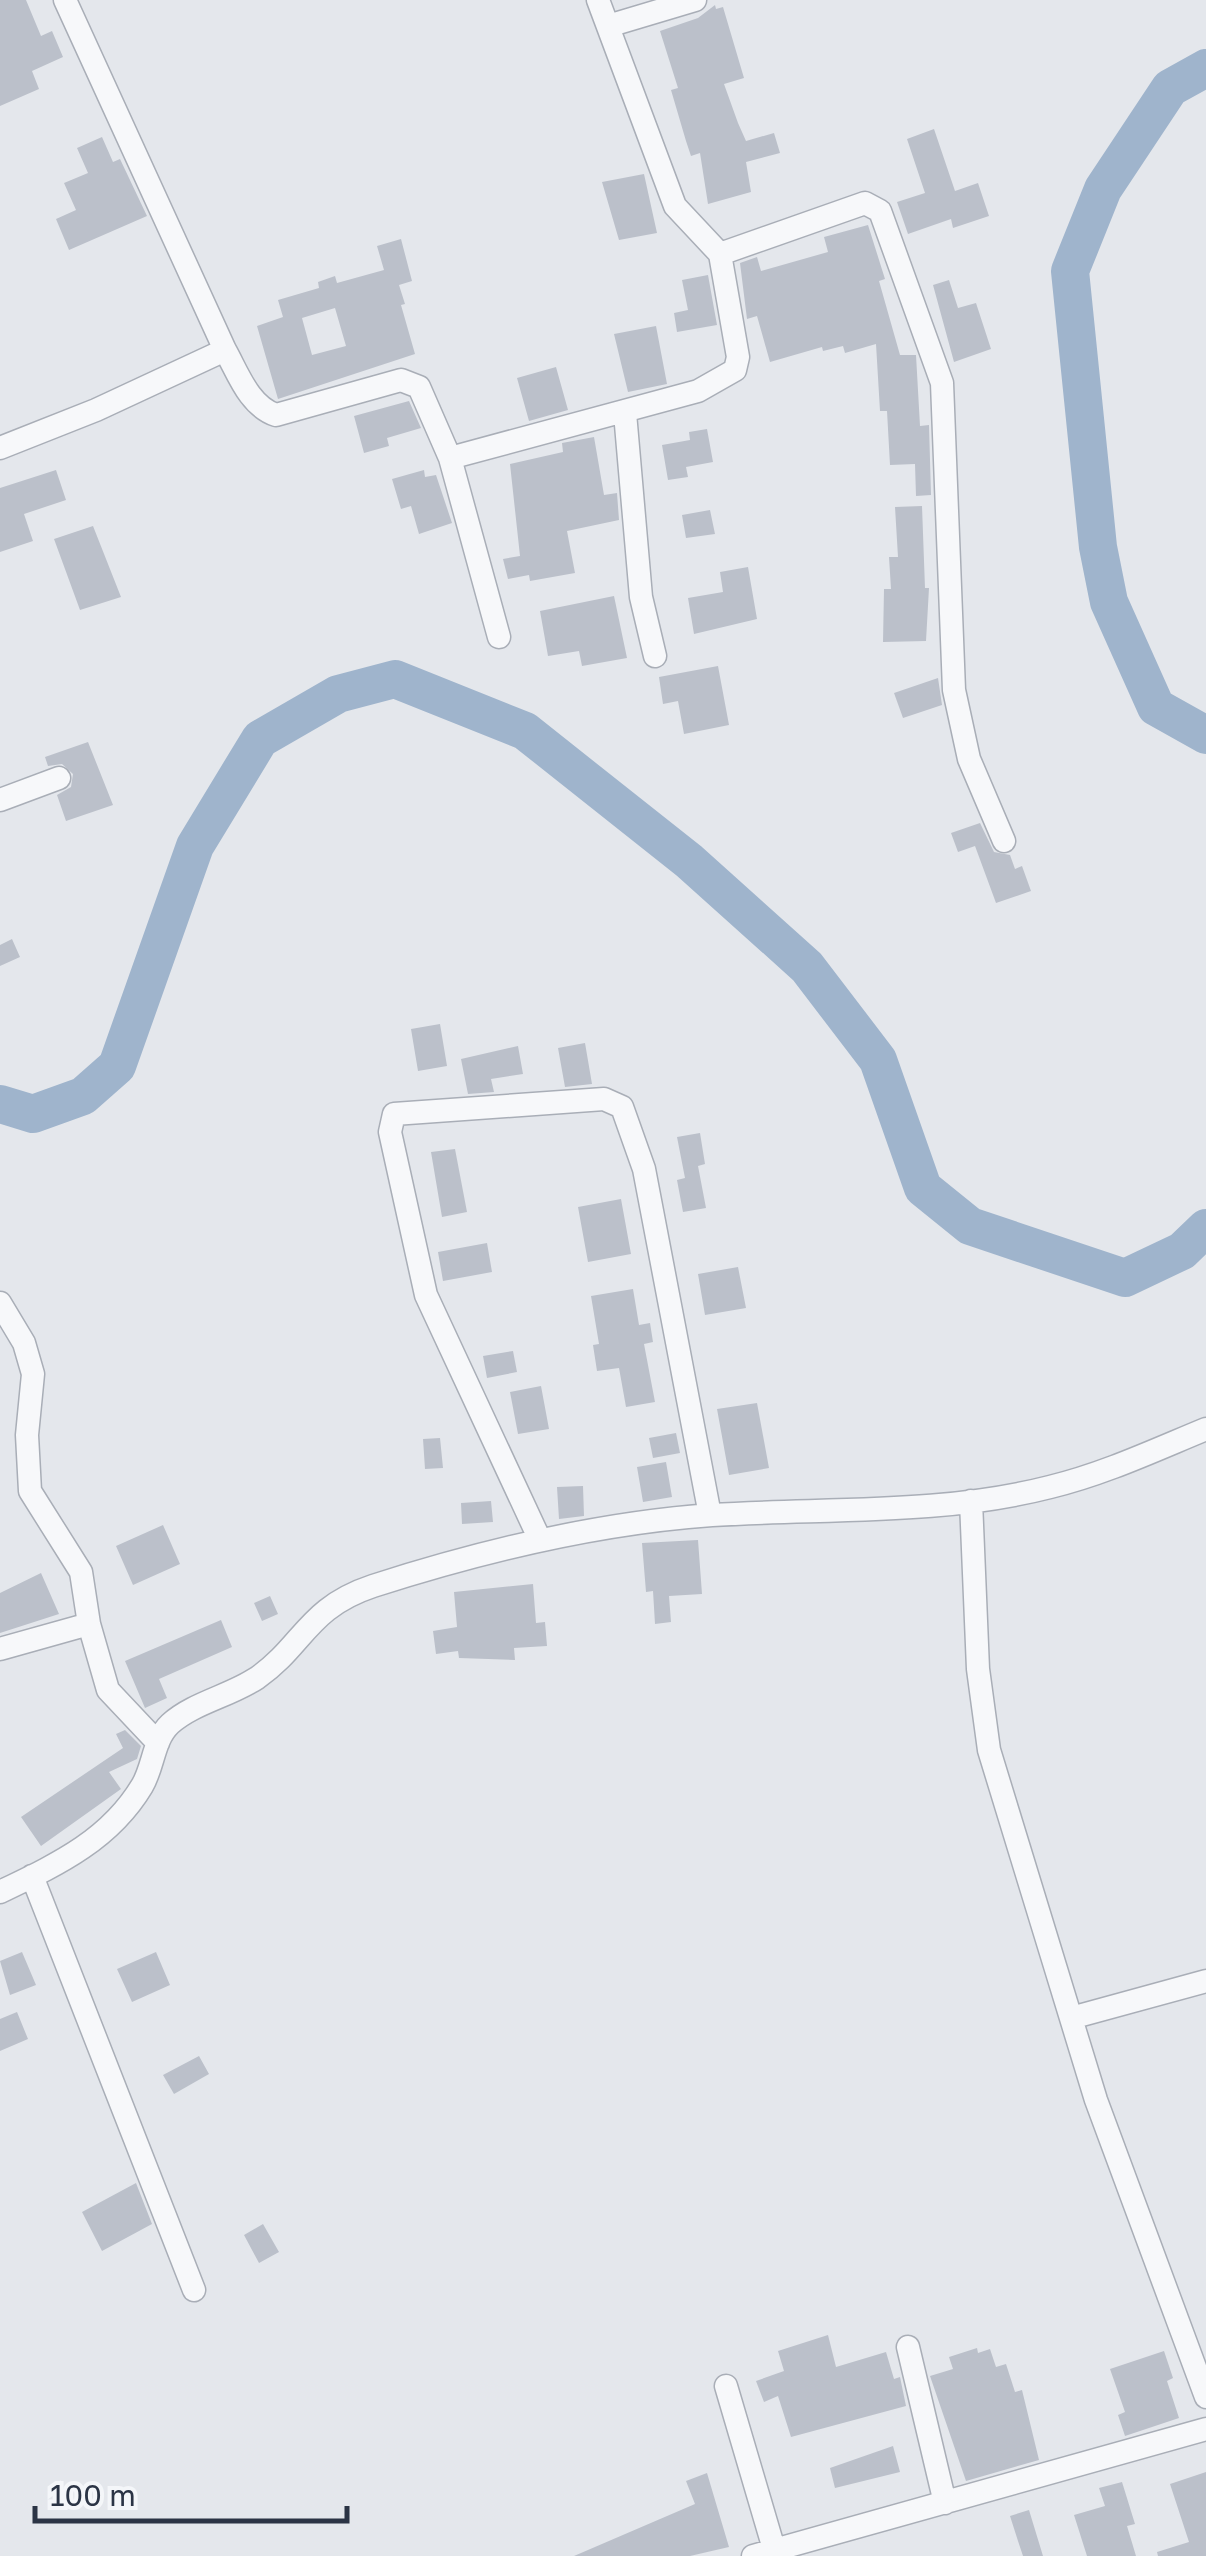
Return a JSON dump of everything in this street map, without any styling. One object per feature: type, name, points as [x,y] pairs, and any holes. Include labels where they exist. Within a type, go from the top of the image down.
[{"type":"street","points":[[65,0],[225,350],[252,398],[264,411],[276,415],[410,382],[426,402],[450,458],[500,637]]},
{"type":"street","points":[[450,458],[698,391],[735,370],[738,357],[720,254],[676,206],[598,0]]},
{"type":"street","points":[[608,26],[696,0]]},
{"type":"street","points":[[720,254],[864,204],[880,211],[942,383],[954,690],[970,759],[1004,841]]},
{"type":"street","points":[[0,448],[225,350]]},
{"type":"street","points":[[625,413],[641,597],[656,656]]},
{"type":"street","points":[[0,800],[60,778]]},
{"type":"street","points":[[540,1540],[426,1296],[390,1132],[394,1114],[608,1098],[622,1107],[644,1169],[710,1515]]},
{"type":"street","points":[[0,1304],[28,1354],[33,1374],[27,1435],[30,1489],[81,1572],[89,1624],[108,1690],[158,1743]]},
{"type":"street","points":[[0,1892],[78,1852],[110,1828],[146,1779],[158,1743],[181,1716],[268,1670],[307,1624],[336,1602],[371,1587],[540,1540],[710,1515],[971,1501],[1082,1478],[1206,1429]]},
{"type":"street","points":[[971,1501],[978,1669],[989,1750],[1096,2100],[1206,2398]]},
{"type":"street","points":[[0,1649],[89,1624]]},
{"type":"street","points":[[32,1876],[194,2290]]},
{"type":"street","points":[[1072,2018],[1206,1981]]},
{"type":"street","points":[[908,2348],[946,2503]]},
{"type":"street","points":[[726,2386],[764,2553],[1206,2429]]},
{"type":"building","points":[[0,0],[26,0],[41,36],[52,31],[63,57],[32,71],[39,89],[0,106]]},
{"type":"building","points":[[715,5],[716,9],[723,7],[744,78],[724,84],[738,123],[746,141],[774,133],[780,153],[746,162],[751,192],[708,204],[700,153],[691,156],[686,141],[671,90],[678,88],[660,31],[698,18]]},
{"type":"building","points":[[934,129],[955,191],[978,183],[989,216],[953,228],[951,219],[908,234],[897,202],[925,193],[907,139]]},
{"type":"building","points":[[102,137],[113,162],[120,159],[147,216],[69,250],[56,219],[76,210],[64,183],[88,173],[77,148]]},
{"type":"building","points":[[644,174],[657,233],[619,240],[602,182]]},
{"type":"building","points":[[868,225],[885,279],[879,281],[900,355],[916,355],[920,426],[929,425],[931,495],[916,496],[915,464],[890,465],[887,411],[880,411],[876,344],[845,353],[843,346],[823,351],[822,347],[770,362],[757,316],[747,319],[740,263],[757,257],[761,271],[828,252],[824,237]]},
{"type":"building","points":[[401,239],[412,281],[399,285],[405,304],[401,305],[415,354],[278,399],[257,326],[283,317],[278,300],[319,288],[318,282],[335,276],[337,283],[384,270],[377,246]],"holes":[[[335,308],[346,346],[312,355],[302,318]]]},
{"type":"building","points":[[708,275],[717,325],[677,332],[674,313],[688,310],[682,280]]},
{"type":"building","points":[[949,280],[958,308],[976,303],[991,349],[954,362],[933,285]]},
{"type":"building","points":[[656,326],[667,384],[628,392],[614,334]]},
{"type":"building","points":[[556,367],[568,410],[529,421],[517,378]]},
{"type":"building","points":[[409,401],[421,428],[387,438],[389,446],[364,453],[354,416]]},
{"type":"building","points":[[707,429],[713,462],[686,467],[688,477],[668,480],[662,445],[690,440],[689,432]]},
{"type":"building","points":[[594,437],[604,495],[617,493],[619,520],[567,531],[575,573],[530,581],[529,575],[508,579],[503,559],[520,556],[510,464],[563,452],[562,443]]},
{"type":"building","points":[[56,470],[66,500],[24,514],[33,541],[0,552],[0,488]]},
{"type":"building","points":[[424,470],[425,477],[436,475],[452,523],[419,534],[411,506],[401,509],[392,479]]},
{"type":"building","points":[[922,506],[925,588],[929,588],[926,641],[883,642],[884,589],[891,589],[889,557],[898,557],[895,507]]},
{"type":"building","points":[[710,510],[715,534],[686,538],[682,515]]},
{"type":"building","points":[[93,526],[121,597],[80,610],[54,539]]},
{"type":"building","points":[[748,567],[757,619],[694,634],[688,598],[723,592],[720,572]]},
{"type":"building","points":[[614,596],[627,658],[582,666],[579,651],[548,656],[540,611]]},
{"type":"building","points":[[718,666],[729,725],[684,734],[678,701],[663,704],[659,677]]},
{"type":"building","points":[[938,678],[942,705],[903,718],[894,693]]},
{"type":"building","points":[[88,742],[113,805],[66,821],[57,795],[71,787],[73,774],[62,764],[48,766],[45,757]]},
{"type":"building","points":[[980,823],[994,852],[1010,855],[1015,869],[1022,866],[1031,891],[996,903],[975,846],[958,852],[951,833]]},
{"type":"building","points":[[12,939],[20,957],[0,966],[0,945]]},
{"type":"building","points":[[440,1024],[447,1066],[418,1071],[411,1029]]},
{"type":"building","points":[[585,1043],[592,1084],[565,1087],[558,1048]]},
{"type":"building","points":[[518,1046],[523,1074],[491,1079],[494,1092],[468,1094],[461,1059]]},
{"type":"building","points":[[700,1133],[705,1164],[698,1166],[706,1208],[683,1212],[677,1180],[685,1178],[677,1137]]},
{"type":"building","points":[[455,1149],[467,1212],[442,1217],[431,1152]]},
{"type":"building","points":[[621,1199],[631,1254],[588,1262],[578,1207]]},
{"type":"building","points":[[487,1243],[492,1272],[443,1281],[438,1252]]},
{"type":"building","points":[[738,1267],[746,1308],[705,1315],[698,1274]]},
{"type":"building","points":[[633,1289],[639,1325],[650,1323],[653,1342],[644,1344],[655,1402],[626,1407],[619,1368],[597,1371],[593,1345],[599,1344],[591,1296]]},
{"type":"building","points":[[513,1351],[517,1372],[487,1378],[483,1356]]},
{"type":"building","points":[[541,1386],[549,1429],[518,1434],[510,1392]]},
{"type":"building","points":[[757,1403],[769,1468],[729,1475],[717,1409]]},
{"type":"building","points":[[676,1433],[680,1453],[653,1458],[649,1438]]},
{"type":"building","points":[[440,1438],[443,1468],[425,1469],[423,1439]]},
{"type":"building","points":[[666,1462],[672,1497],[643,1502],[637,1467]]},
{"type":"building","points":[[583,1486],[584,1516],[559,1519],[557,1487]]},
{"type":"building","points":[[491,1501],[493,1522],[462,1524],[461,1503]]},
{"type":"building","points":[[163,1525],[180,1564],[133,1585],[116,1546]]},
{"type":"building","points":[[698,1540],[702,1594],[669,1596],[671,1622],[655,1624],[653,1591],[646,1592],[642,1543]]},
{"type":"building","points":[[41,1573],[59,1614],[0,1633],[0,1593]]},
{"type":"building","points":[[533,1584],[536,1623],[545,1622],[547,1646],[514,1648],[515,1660],[459,1658],[458,1651],[436,1654],[433,1631],[457,1627],[454,1592]]},
{"type":"building","points":[[270,1596],[278,1614],[262,1621],[254,1603]]},
{"type":"building","points":[[221,1620],[232,1647],[159,1679],[167,1698],[145,1708],[125,1661]]},
{"type":"building","points":[[125,1730],[141,1746],[137,1759],[109,1772],[121,1789],[41,1846],[21,1817],[123,1748],[116,1734]]},
{"type":"building","points":[[22,1952],[36,1985],[10,1995],[0,1961]]},
{"type":"building","points":[[156,1952],[170,1985],[132,2002],[117,1969]]},
{"type":"building","points":[[17,2012],[28,2039],[0,2051],[0,2019]]},
{"type":"building","points":[[199,2056],[209,2074],[174,2094],[163,2075]]},
{"type":"building","points":[[136,2183],[152,2224],[102,2251],[82,2212]]},
{"type":"building","points":[[263,2224],[279,2252],[259,2263],[244,2235]]},
{"type":"building","points":[[828,2335],[836,2367],[886,2352],[894,2379],[900,2377],[906,2406],[791,2437],[778,2396],[764,2402],[756,2381],[784,2371],[778,2351]]},
{"type":"building","points":[[977,2348],[978,2353],[990,2349],[996,2367],[1006,2364],[1015,2392],[1022,2390],[1039,2460],[966,2481],[930,2376],[953,2369],[949,2357]]},
{"type":"building","points":[[1164,2351],[1173,2378],[1167,2381],[1179,2418],[1125,2436],[1118,2415],[1125,2412],[1110,2369]]},
{"type":"building","points":[[893,2446],[900,2472],[835,2488],[830,2468]]},
{"type":"building","points":[[1206,2472],[1206,2556],[1158,2556],[1157,2552],[1189,2542],[1170,2484]]},
{"type":"building","points":[[707,2473],[729,2547],[690,2556],[574,2556],[695,2504],[686,2481]]},
{"type":"building","points":[[1122,2482],[1135,2524],[1127,2526],[1136,2556],[1087,2556],[1074,2515],[1105,2506],[1099,2488]]},
{"type":"building","points":[[1029,2510],[1043,2556],[1023,2556],[1010,2516]]},
{"type":"waterway","points":[[1206,68],[1170,88],[1103,189],[1070,271],[1098,547],[1109,602],[1156,707],[1206,735]]},
{"type":"waterway","points":[[0,1104],[33,1114],[83,1096],[117,1066],[195,846],[260,739],[338,694],[395,679],[525,731],[689,861],[807,967],[878,1060],[923,1188],[970,1226],[1125,1278],[1182,1251],[1206,1228]]}]
